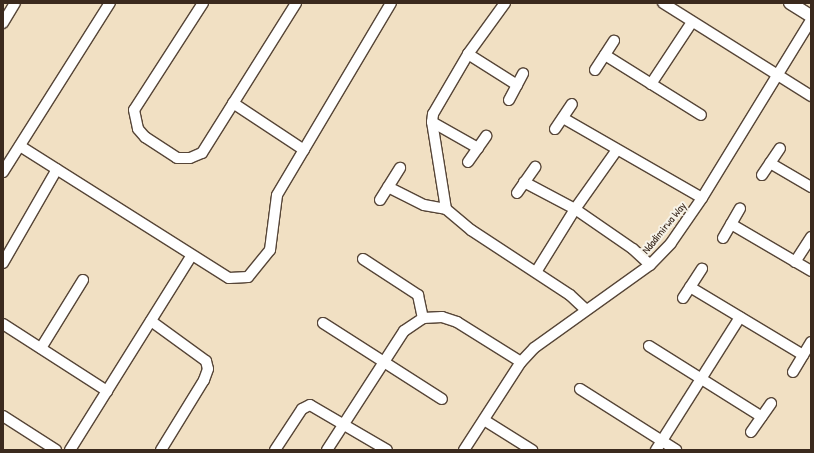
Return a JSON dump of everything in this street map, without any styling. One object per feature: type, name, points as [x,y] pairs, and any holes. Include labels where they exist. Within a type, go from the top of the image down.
[{"type":"street","points":[[3,23],[16,3]]},
{"type":"street","points":[[3,172],[110,3]]},
{"type":"street","points":[[202,3],[134,110],[134,119],[138,129],[145,137],[167,153],[177,158],[190,158],[202,153],[296,3]]},
{"type":"street","points":[[20,146],[191,256],[229,278],[242,279],[252,274],[270,250],[277,195],[391,3]]},
{"type":"street","points":[[446,209],[432,122],[440,100],[468,54],[504,3]]},
{"type":"street","points":[[663,3],[811,96]]},
{"type":"street","points":[[790,3],[811,16]]},
{"type":"street","name":"Ndadimirwa Way","points":[[464,450],[520,362],[543,340],[650,265],[670,243],[702,198],[811,20]]},
{"type":"street","points":[[652,84],[692,22]]},
{"type":"street","points":[[595,70],[614,41]]},
{"type":"street","points":[[468,54],[517,85]]},
{"type":"street","points":[[604,55],[701,115]]},
{"type":"street","points":[[509,100],[524,74]]},
{"type":"street","points":[[233,103],[304,150]]},
{"type":"street","points":[[555,129],[572,104]]},
{"type":"street","points":[[563,118],[616,150],[702,198]]},
{"type":"street","points":[[432,122],[478,148]]},
{"type":"street","points":[[468,162],[486,136]]},
{"type":"street","points":[[762,175],[780,148]]},
{"type":"street","points":[[536,272],[575,209],[616,150]]},
{"type":"street","points":[[770,163],[811,187]]},
{"type":"street","points":[[516,193],[535,167]]},
{"type":"street","points":[[380,200],[400,168]]},
{"type":"street","points":[[3,263],[57,169]]},
{"type":"street","points":[[524,182],[575,209],[633,249],[650,265]]},
{"type":"street","points":[[388,187],[424,205],[446,209],[471,230],[570,295],[586,310]]},
{"type":"street","points":[[723,238],[740,209]]},
{"type":"street","points":[[731,224],[811,271]]},
{"type":"street","points":[[795,262],[811,237]]},
{"type":"street","points":[[70,450],[191,256]]},
{"type":"street","points":[[363,258],[418,295],[423,318]]},
{"type":"street","points":[[683,298],[702,269]]},
{"type":"street","points":[[41,348],[83,280]]},
{"type":"street","points":[[690,287],[803,355]]},
{"type":"street","points":[[327,450],[404,331],[423,318],[442,317],[457,322],[520,362]]},
{"type":"street","points":[[659,446],[703,380],[740,317]]},
{"type":"street","points":[[151,321],[206,361],[208,369],[204,380],[161,450]]},
{"type":"street","points":[[323,323],[442,398]]},
{"type":"street","points":[[3,324],[107,391]]},
{"type":"street","points":[[793,372],[811,342]]},
{"type":"street","points":[[649,346],[762,417]]},
{"type":"street","points":[[580,389],[659,446],[676,450]]},
{"type":"street","points":[[751,432],[771,403]]},
{"type":"street","points":[[275,450],[305,406],[314,406],[387,450]]},
{"type":"street","points":[[3,416],[56,450]]},
{"type":"street","points":[[484,420],[532,450]]}]
